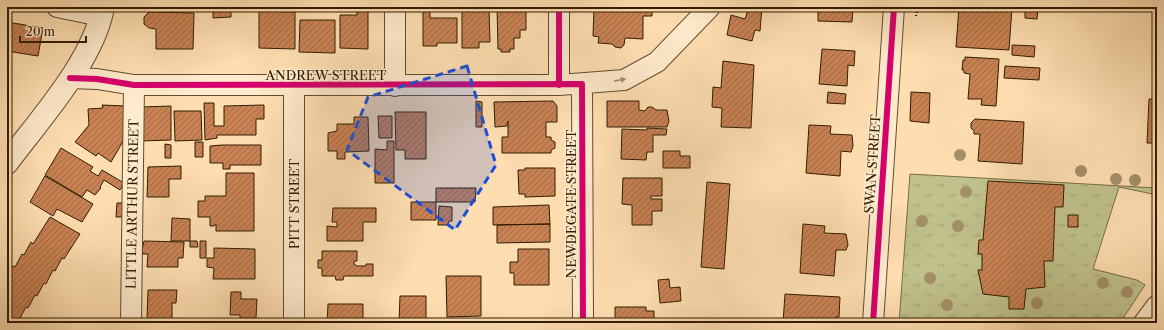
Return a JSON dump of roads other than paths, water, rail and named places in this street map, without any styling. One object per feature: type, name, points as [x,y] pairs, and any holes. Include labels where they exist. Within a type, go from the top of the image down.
[{"type":"street","points":[[7,163],[70,78],[86,52],[102,12],[56,7]]},
{"type":"street","points":[[395,7],[395,86]]},
{"type":"street","points":[[559,7],[559,85]]},
{"type":"street","name":"ANDREW STREET","points":[[70,78],[97,79],[134,85],[395,86],[559,85],[624,80],[657,62],[710,7]]},
{"type":"street","name":"SWAN STREET","points":[[873,323],[894,7]]},
{"type":"street","name":"NEWDEGATE STREET","points":[[582,84],[583,323]]},
{"type":"street","name":"LITTLE ARTHUR STREET","points":[[131,323],[134,85]]},
{"type":"street","name":"PITT STREET","points":[[294,85],[294,323]]},
{"type":"street","points":[[1145,323],[1157,307]]}]
